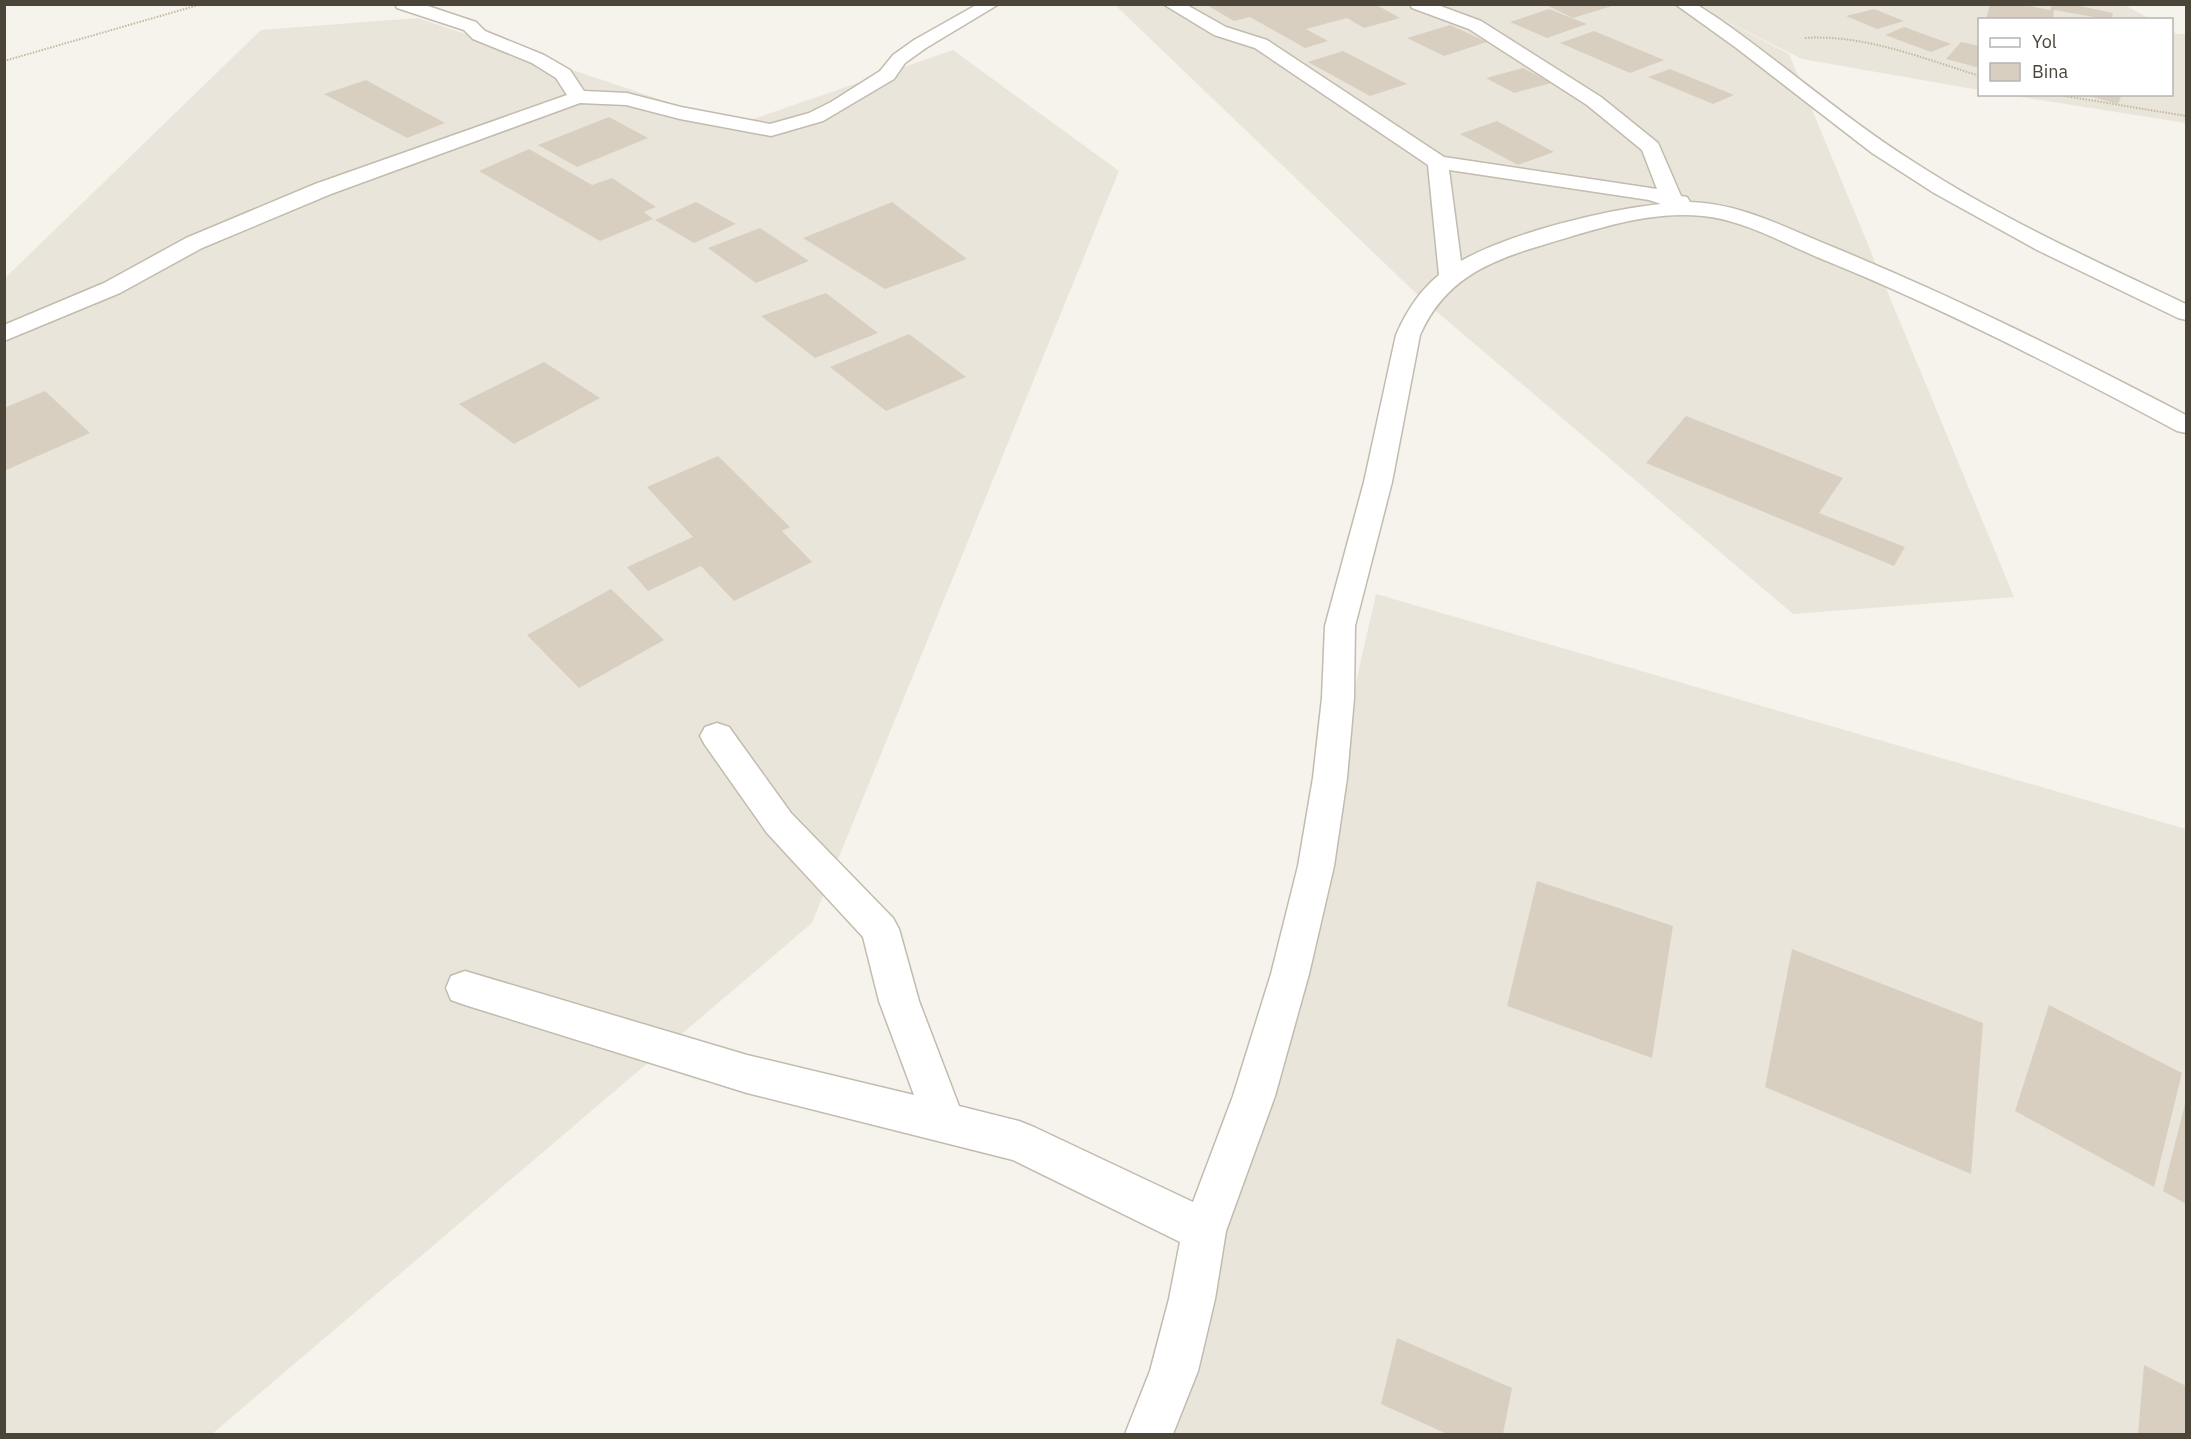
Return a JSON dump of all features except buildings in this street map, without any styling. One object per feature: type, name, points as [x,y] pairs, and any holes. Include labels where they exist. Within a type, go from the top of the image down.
[{"type":"street","points":[[404,4],[470,26],[479,35],[538,59],[563,74],[578,97]]},
{"type":"street","points":[[4,333],[112,288],[194,243],[323,189],[578,97],[627,99],[680,113],[771,130],[816,117],[887,75],[899,59],[920,45],[991,4]]},
{"type":"street","points":[[1172,4],[1220,31],[1261,44],[1438,162],[1651,194],[1720,212],[1817,248],[1907,286],[2187,425]]},
{"type":"street","points":[[1418,4],[1475,25],[1594,101],[1652,147],[1672,200]]},
{"type":"street","points":[[1683,4],[1744,43],[1832,114],[1908,168],[2054,250],[2187,313]]},
{"type":"street","points":[[1438,162],[1451,277]]},
{"type":"street","points":[[1149,1434],[1174,1371],[1192,1299],[1204,1231],[1254,1096],[1290,974],[1316,866],[1330,778],[1338,698],[1340,626],[1377,482],[1408,335],[1414,317],[1424,301],[1451,277],[1500,251],[1606,221],[1670,209],[1720,212]]},
{"type":"street","points":[[717,735],[779,823],[880,929],[899,1001],[945,1123]]},
{"type":"street","points":[[465,988],[747,1074],[1019,1141],[1204,1231]]},
{"type":"path","points":[[4,61],[202,4]]},
{"type":"path","points":[[1809,43],[1805,38],[1825,36],[1866,43],[1978,75]]},
{"type":"path","points":[[2066,96],[2187,116]]},
{"type":"shaded area","points":[[2123,4],[2148,18],[1978,18],[1978,90],[1802,59],[1696,6],[1789,54],[2014,597],[1793,614],[1424,301],[1115,5]]},
{"type":"shaded area","points":[[418,18],[736,125],[953,50],[1119,171],[812,923],[212,1434],[5,1434],[5,278],[261,30]]},
{"type":"shaded area","points":[[2173,32],[2186,34],[2186,123],[2014,96],[2173,96]]},
{"type":"shaded area","points":[[1376,594],[2186,829],[2186,1434],[1148,1434],[1290,974]]}]
